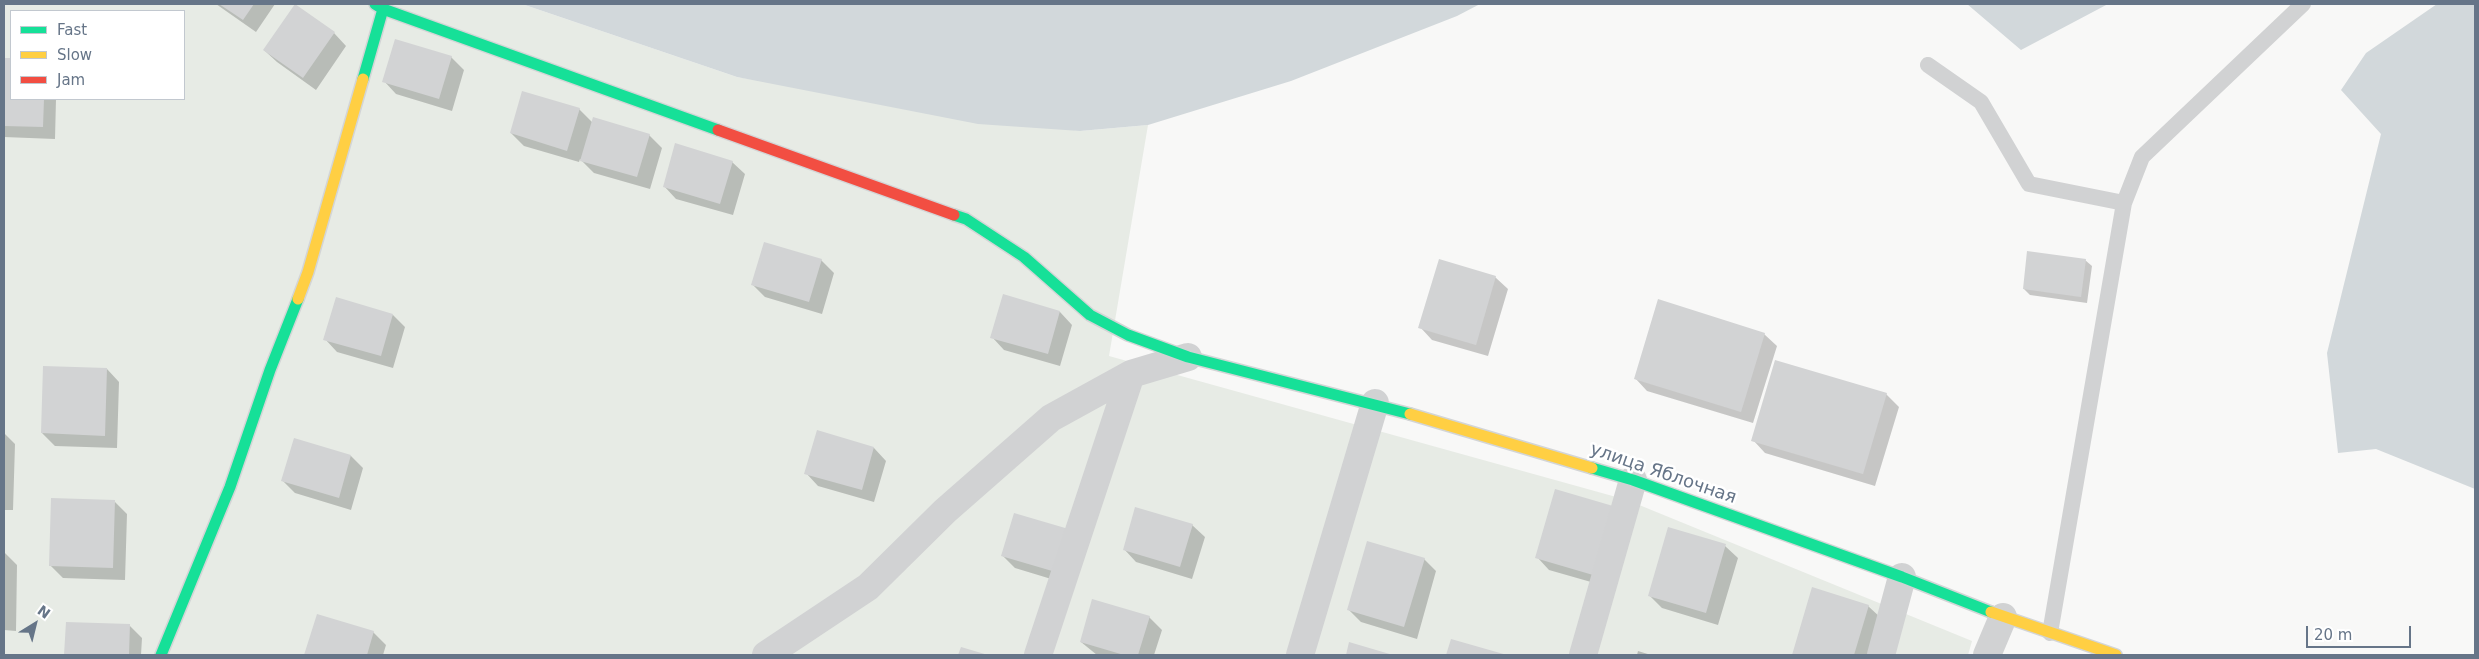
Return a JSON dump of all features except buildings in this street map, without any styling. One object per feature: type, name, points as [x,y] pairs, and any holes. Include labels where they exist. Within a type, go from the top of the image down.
[{"type":"street","name":"улица Яблочная","points":[[379,7],[966,219],[1024,257],[1090,315],[1128,335],[1188,357],[1375,403],[1634,480],[1902,577],[2003,617],[2116,655]]},
{"type":"street","points":[[161,655],[230,486],[270,370],[308,272],[379,7]]},
{"type":"street","points":[[766,655],[868,588],[946,511],[1051,418],[1131,374],[1188,357]]},
{"type":"street","points":[[1038,655],[1131,374]]},
{"type":"street","points":[[1300,655],[1375,403]]},
{"type":"street","points":[[1583,655],[1634,480]]},
{"type":"street","points":[[1880,655],[1902,577]]},
{"type":"street","points":[[1987,655],[2003,617]]},
{"type":"lane","points":[[2050,633],[2124,203],[2142,157],[2303,4]]},
{"type":"lane","points":[[1928,65],[1981,102],[2030,184],[2124,203]]},
{"type":"shaded area","points":[[4,4],[522,4],[737,77],[1080,131],[1148,125],[1109,356],[1627,500],[1972,641],[1968,655],[4,655]]},
{"type":"shaded area","points":[[522,4],[1480,4],[1457,16],[1291,81],[1148,125],[1080,131],[978,124],[737,77]]},
{"type":"shaded area","points":[[1967,4],[2108,4],[2021,50]]},
{"type":"shaded area","points":[[2437,4],[2475,4],[2475,489],[2376,449],[2338,453],[2327,353],[2381,134],[2341,90],[2366,53]]},
{"type":"traffic: fast","points":[[375,4],[383,9],[718,130]]},
{"type":"traffic: fast","points":[[363,79],[383,9]]},
{"type":"traffic: fast","points":[[954,215],[966,219],[1024,257],[1090,315],[1128,335],[1188,357],[1410,414]]},
{"type":"traffic: fast","points":[[161,655],[230,487],[270,370],[298,299]]},
{"type":"traffic: fast","points":[[1592,468],[1633,480],[1902,577],[1991,612]]},
{"type":"traffic: slow","points":[[298,299],[308,272],[363,79]]},
{"type":"traffic: slow","points":[[1410,414],[1592,468]]},
{"type":"traffic: slow","points":[[1991,612],[2116,655]]},
{"type":"traffic: jam","points":[[718,130],[954,215]]}]
